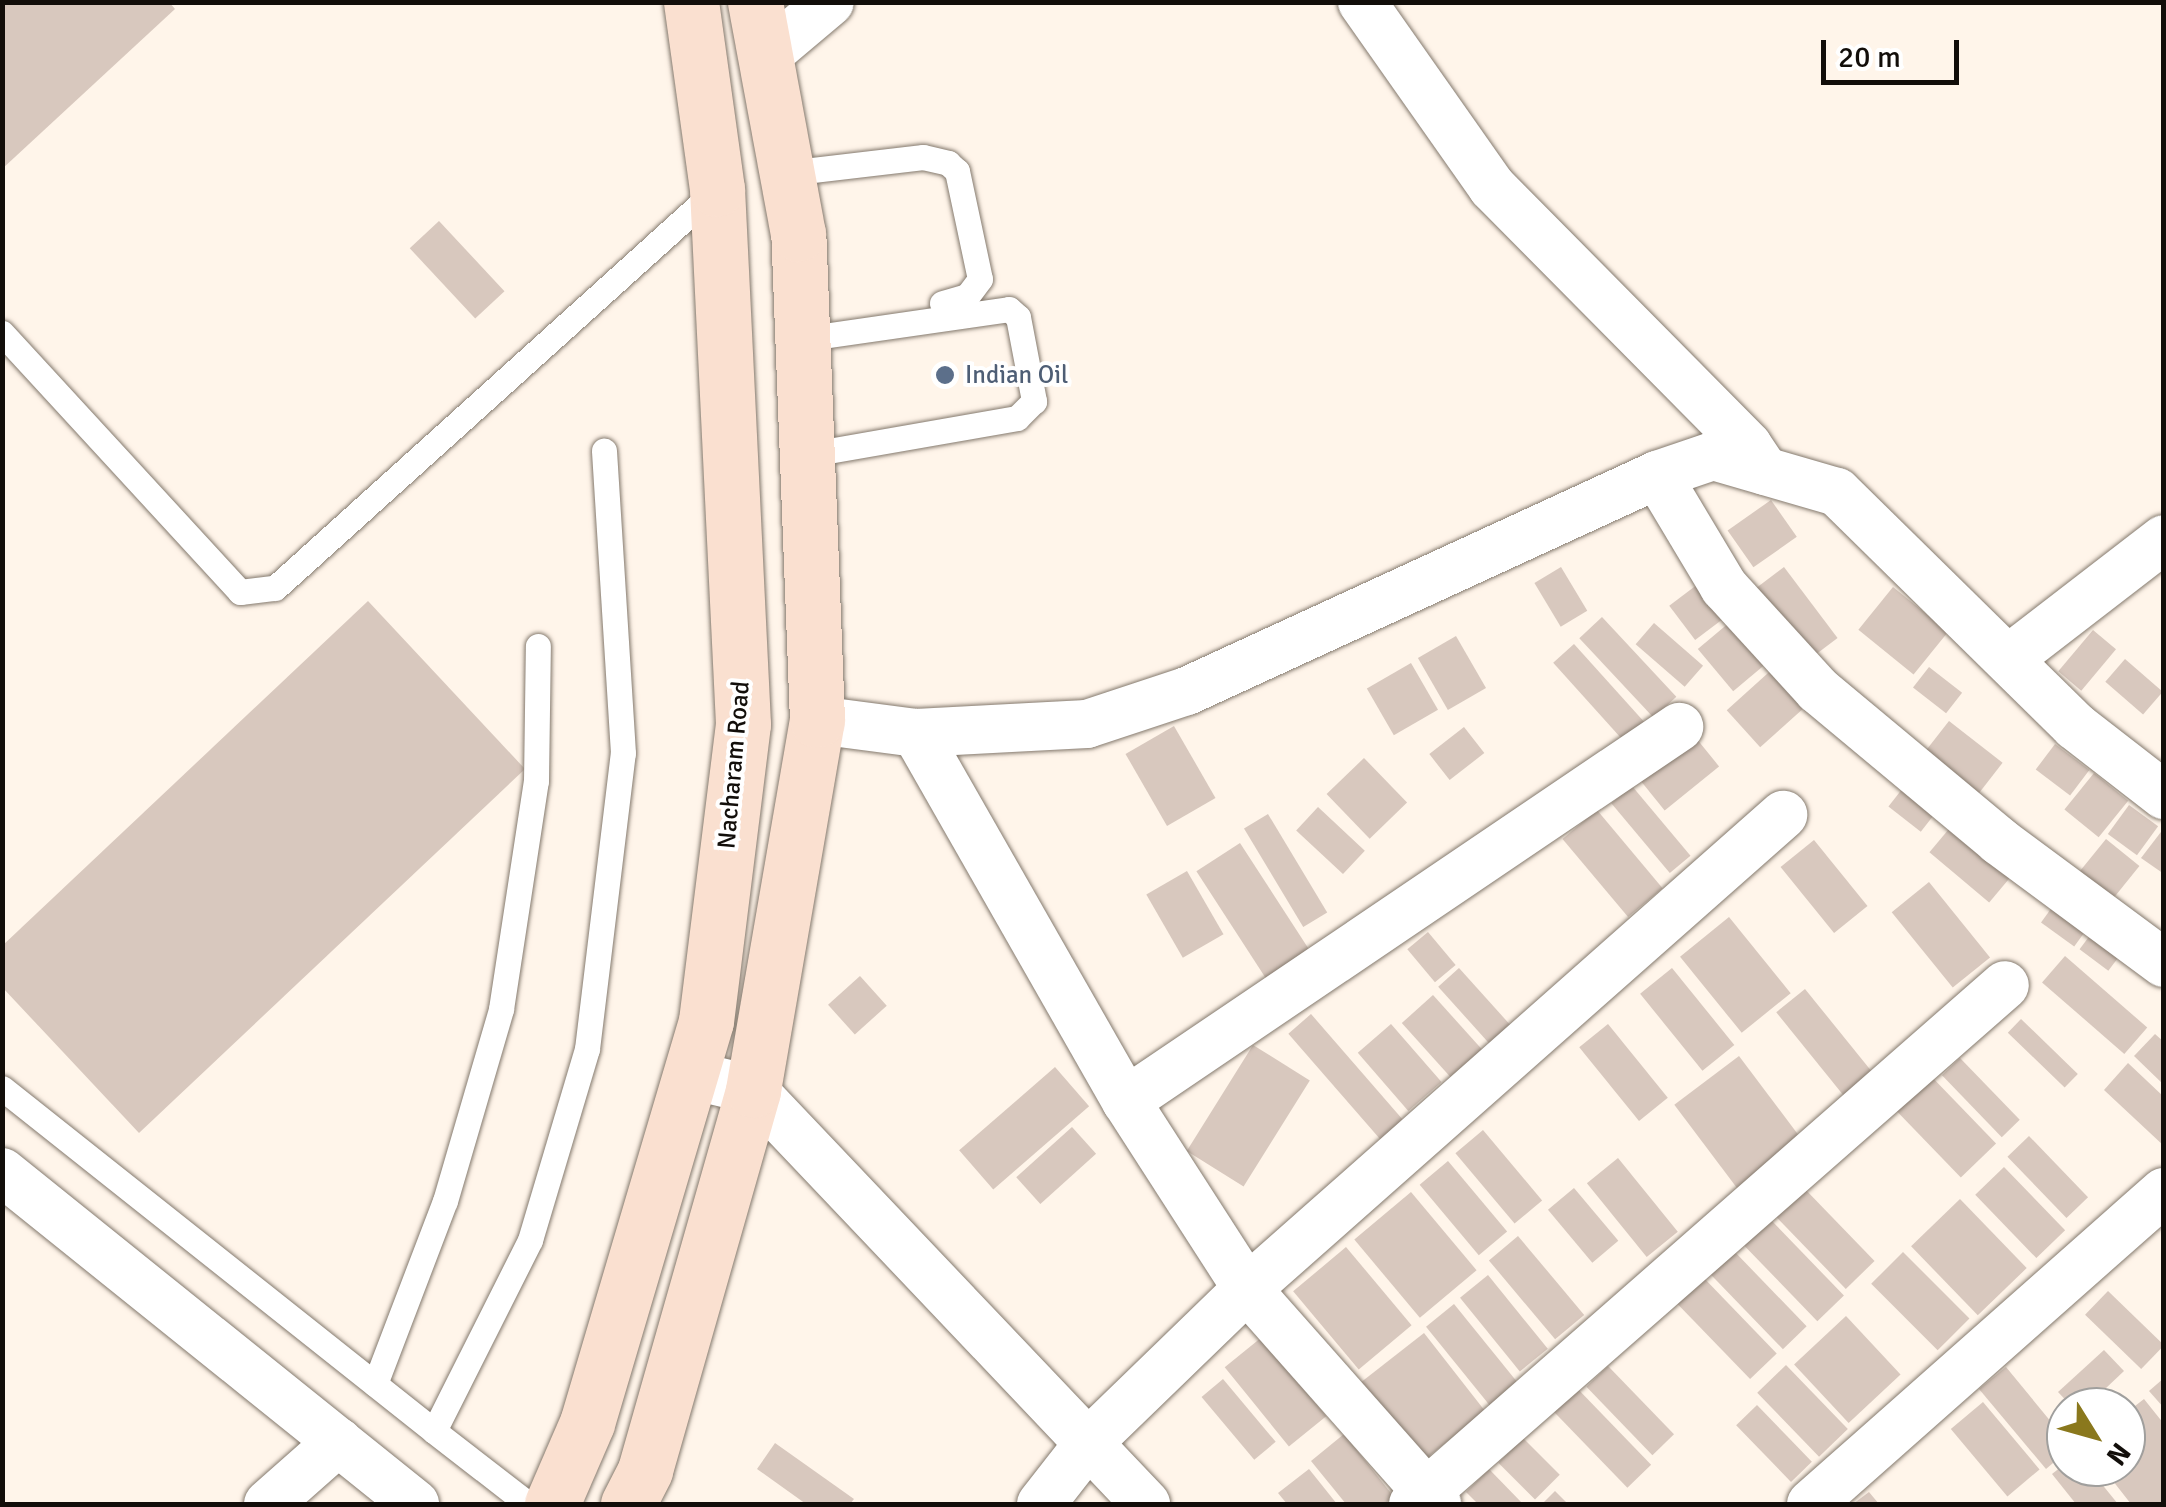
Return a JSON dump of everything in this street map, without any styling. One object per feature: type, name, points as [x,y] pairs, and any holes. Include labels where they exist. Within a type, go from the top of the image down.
[{"type":"main road","name":"Nacharam Road","points":[[552,1504],[586,1423],[706,1021],[744,705],[718,189],[691,2]]},
{"type":"main road","points":[[628,1504],[645,1470],[752,1090],[817,720],[798,234],[768,55],[755,2]]},
{"type":"main road","points":[[644,1232],[709,1244]]},
{"type":"street","points":[[768,55],[830,2]]},
{"type":"street","points":[[1362,2],[1492,187],[1748,446],[1765,471]]},
{"type":"street","points":[[817,720],[916,732],[1087,724],[1186,691],[1658,474],[1712,456],[1838,492],[2011,657],[2075,726],[2164,795]]},
{"type":"street","points":[[1658,474],[1724,587],[1818,690],[1999,840],[2164,963]]},
{"type":"street","points":[[2011,657],[2152,567]]},
{"type":"street","points":[[1126,1100],[1679,727]]},
{"type":"street","points":[[916,732],[1126,1100],[1247,1289],[1425,1500],[2005,985]]},
{"type":"street","points":[[1041,1504],[1091,1440],[1247,1289],[1784,816]]},
{"type":"street","points":[[691,1075],[752,1090],[1091,1440],[1146,1504]]},
{"type":"street","points":[[2,1172],[415,1504]]},
{"type":"street","points":[[1811,1504],[2164,1192]]},
{"type":"street","points":[[268,1504],[338,1442]]},
{"type":"lane","points":[[787,174],[922,157],[948,163],[958,171],[980,279],[978,288],[949,302],[802,332]]},
{"type":"lane","points":[[2,333],[240,592],[274,588],[718,189]]},
{"type":"lane","points":[[802,332],[1009,309],[1018,316],[1034,401],[1017,418],[806,455]]},
{"type":"lane","points":[[434,1430],[530,1240],[587,1050],[624,753],[604,450]]},
{"type":"lane","points":[[375,1384],[446,1200],[502,1009],[536,781],[538,646]]},
{"type":"lane","points":[[2,1088],[528,1504]]},
{"type":"building","points":[[2,2],[169,2],[175,9],[2,169]]},
{"type":"building","points":[[439,221],[504,291],[475,318],[410,248]]},
{"type":"building","points":[[1771,500],[1797,537],[1753,567],[1728,530]]},
{"type":"building","points":[[1561,567],[1587,611],[1561,627],[1534,583]]},
{"type":"building","points":[[1784,567],[1838,638],[1810,659],[1757,587]]},
{"type":"building","points":[[1702,581],[1728,615],[1695,640],[1669,606]]},
{"type":"building","points":[[1893,587],[1948,632],[1914,674],[1858,630]]},
{"type":"building","points":[[368,601],[525,769],[139,1133],[2,987],[2,946]]},
{"type":"building","points":[[1602,617],[1676,697],[1654,718],[1579,638]]},
{"type":"building","points":[[1730,622],[1765,664],[1733,691],[1698,649]]},
{"type":"building","points":[[1654,623],[1703,666],[1685,687],[1636,644]]},
{"type":"building","points":[[2093,630],[2116,649],[2081,691],[2058,671]]},
{"type":"building","points":[[1456,636],[1486,688],[1448,710],[1418,658]]},
{"type":"building","points":[[1574,644],[1645,723],[1624,742],[1553,663]]},
{"type":"building","points":[[2125,659],[2163,692],[2143,714],[2105,682]]},
{"type":"building","points":[[1411,663],[1438,710],[1394,735],[1367,688]]},
{"type":"building","points":[[1778,664],[1811,701],[1760,747],[1727,710]]},
{"type":"building","points":[[1929,667],[1962,693],[1946,713],[1913,687]]},
{"type":"building","points":[[1949,721],[2003,763],[1970,805],[1916,763]]},
{"type":"building","points":[[1174,726],[1216,798],[1167,826],[1126,754]]},
{"type":"building","points":[[1464,727],[1484,753],[1450,780],[1429,754]]},
{"type":"building","points":[[1692,733],[1719,766],[1665,810],[1638,777]]},
{"type":"building","points":[[2055,744],[2089,770],[2070,795],[2036,770]]},
{"type":"building","points":[[1364,758],[1407,803],[1370,839],[1327,794]]},
{"type":"building","points":[[2094,773],[2128,801],[2099,837],[2064,810]]},
{"type":"building","points":[[1910,779],[1942,804],[1921,832],[1888,807]]},
{"type":"building","points":[[1632,786],[1690,856],[1670,873],[1611,803]]},
{"type":"building","points":[[2129,805],[2158,826],[2137,855],[2108,834]]},
{"type":"building","points":[[1318,807],[1365,851],[1343,874],[1296,830]]},
{"type":"building","points":[[1597,810],[1663,888],[1628,917],[1563,839]]},
{"type":"building","points":[[1268,814],[1327,913],[1303,927],[1244,828]]},
{"type":"building","points":[[1959,817],[2019,867],[1989,902],[1929,852]]},
{"type":"building","points":[[2164,828],[2164,874],[2141,858]]},
{"type":"building","points":[[2106,839],[2139,866],[2108,905],[2075,878]]},
{"type":"building","points":[[1814,840],[1867,906],[1834,933],[1781,867]]},
{"type":"building","points":[[1240,843],[1313,955],[1269,984],[1196,871]]},
{"type":"building","points":[[1187,871],[1224,934],[1183,958],[1146,895]]},
{"type":"building","points":[[1929,882],[1990,957],[1953,988],[1892,912]]},
{"type":"building","points":[[2061,895],[2094,919],[2074,947],[2041,923]]},
{"type":"building","points":[[1729,917],[1791,993],[1742,1033],[1680,957]]},
{"type":"building","points":[[2100,922],[2129,944],[2108,971],[2080,949]]},
{"type":"building","points":[[1428,932],[1456,965],[1435,982],[1407,949]]},
{"type":"building","points":[[2065,956],[2147,1028],[2124,1054],[2042,982]]},
{"type":"building","points":[[1459,968],[1514,1029],[1493,1048],[1438,987]]},
{"type":"building","points":[[1672,968],[1734,1045],[1702,1071],[1640,994]]},
{"type":"building","points":[[860,976],[887,1006],[855,1034],[828,1005]]},
{"type":"building","points":[[1805,989],[1872,1072],[1844,1095],[1776,1012]]},
{"type":"building","points":[[1433,995],[1483,1051],[1452,1079],[1402,1023]]},
{"type":"building","points":[[1311,1014],[1405,1123],[1383,1142],[1288,1034]]},
{"type":"building","points":[[2021,1019],[2078,1074],[2065,1088],[2008,1033]]},
{"type":"building","points":[[1391,1024],[1442,1082],[1408,1111],[1358,1053]]},
{"type":"building","points":[[1608,1024],[1668,1098],[1639,1121],[1579,1047]]},
{"type":"building","points":[[2155,1034],[2164,1042],[2164,1085],[2134,1056]]},
{"type":"building","points":[[1253,1045],[1310,1081],[1244,1187],[1187,1151]]},
{"type":"building","points":[[1739,1056],[1803,1141],[1738,1189],[1674,1105]]},
{"type":"building","points":[[1960,1058],[2020,1120],[2002,1137],[1942,1075]]},
{"type":"building","points":[[2128,1063],[2164,1097],[2164,1146],[2104,1090]]},
{"type":"building","points":[[1055,1067],[1089,1106],[993,1190],[959,1150]]},
{"type":"building","points":[[1928,1073],[1996,1143],[1961,1178],[1893,1107]]},
{"type":"building","points":[[1072,1127],[1096,1154],[1040,1204],[1016,1177]]},
{"type":"building","points":[[1483,1130],[1542,1200],[1515,1224],[1455,1153]]},
{"type":"building","points":[[2029,1136],[2088,1197],[2066,1218],[2007,1157]]},
{"type":"building","points":[[1618,1158],[1678,1232],[1647,1257],[1587,1183]]},
{"type":"building","points":[[1448,1161],[1507,1231],[1479,1255],[1420,1185]]},
{"type":"building","points":[[2004,1167],[2065,1230],[2036,1258],[1975,1195]]},
{"type":"building","points":[[1803,1187],[1875,1261],[1846,1289],[1774,1215]]},
{"type":"building","points":[[1574,1188],[1618,1241],[1592,1263],[1548,1210]]},
{"type":"building","points":[[1411,1192],[1477,1270],[1420,1318],[1354,1240]]},
{"type":"building","points":[[1960,1199],[2027,1268],[1978,1315],[1911,1246]]},
{"type":"building","points":[[1771,1220],[1844,1296],[1817,1321],[1744,1246]]},
{"type":"building","points":[[1518,1236],[1584,1315],[1555,1339],[1489,1260]]},
{"type":"building","points":[[1346,1247],[1412,1325],[1359,1369],[1293,1291]]},
{"type":"building","points":[[1733,1250],[1807,1326],[1783,1349],[1709,1273]]},
{"type":"building","points":[[1903,1252],[1969,1318],[1938,1350],[1871,1284]]},
{"type":"building","points":[[1488,1275],[1548,1349],[1520,1371],[1460,1298]]},
{"type":"building","points":[[1701,1275],[1777,1353],[1750,1379],[1674,1301]]},
{"type":"building","points":[[2108,1291],[2164,1345],[2141,1369],[2085,1315]]},
{"type":"building","points":[[1454,1304],[1518,1383],[1490,1406],[1426,1327]]},
{"type":"building","points":[[1846,1316],[1901,1375],[1849,1423],[1794,1364]]},
{"type":"building","points":[[1424,1333],[1486,1412],[1419,1464],[1358,1385]]},
{"type":"building","points":[[1262,1337],[1326,1416],[1289,1446],[1225,1367]]},
{"type":"building","points":[[2104,1350],[2124,1371],[2107,1387],[2063,1387]]},
{"type":"building","points":[[1786,1365],[1848,1429],[1819,1457],[1757,1393]]},
{"type":"building","points":[[1608,1366],[1674,1434],[1652,1455],[1586,1387]]},
{"type":"building","points":[[2006,1367],[2046,1416],[2046,1469],[1979,1389]]},
{"type":"building","points":[[2164,1378],[2164,1408],[2149,1391]]},
{"type":"building","points":[[1223,1379],[1276,1442],[1254,1460],[1202,1397]]},
{"type":"building","points":[[1574,1385],[1651,1465],[1627,1488],[1550,1408]]},
{"type":"building","points":[[1983,1402],[2040,1469],[2007,1496],[1951,1429]]},
{"type":"building","points":[[2146,1402],[2164,1424],[2164,1504],[2131,1504],[2118,1487],[2146,1487]]},
{"type":"building","points":[[1757,1405],[1812,1462],[1791,1482],[1736,1425]]},
{"type":"building","points":[[1344,1434],[1394,1497],[1384,1504],[1346,1504],[1311,1461]]},
{"type":"building","points":[[1523,1438],[1560,1475],[1535,1500],[1498,1463]]},
{"type":"building","points":[[775,1443],[854,1499],[850,1504],[806,1504],[757,1469]]},
{"type":"building","points":[[1309,1469],[1337,1504],[1287,1504],[1278,1493]]},
{"type":"building","points":[[1489,1469],[1523,1504],[1478,1504],[1466,1492]]},
{"type":"building","points":[[2062,1487],[2104,1487],[2118,1504],[2076,1504]]},
{"type":"building","points":[[1555,1491],[1568,1504],[1542,1504]]},
{"type":"building","points":[[1869,1492],[1879,1504],[1853,1504]]},
{"type":"place","name":"Indian Oil","points":[[945,375]]}]
